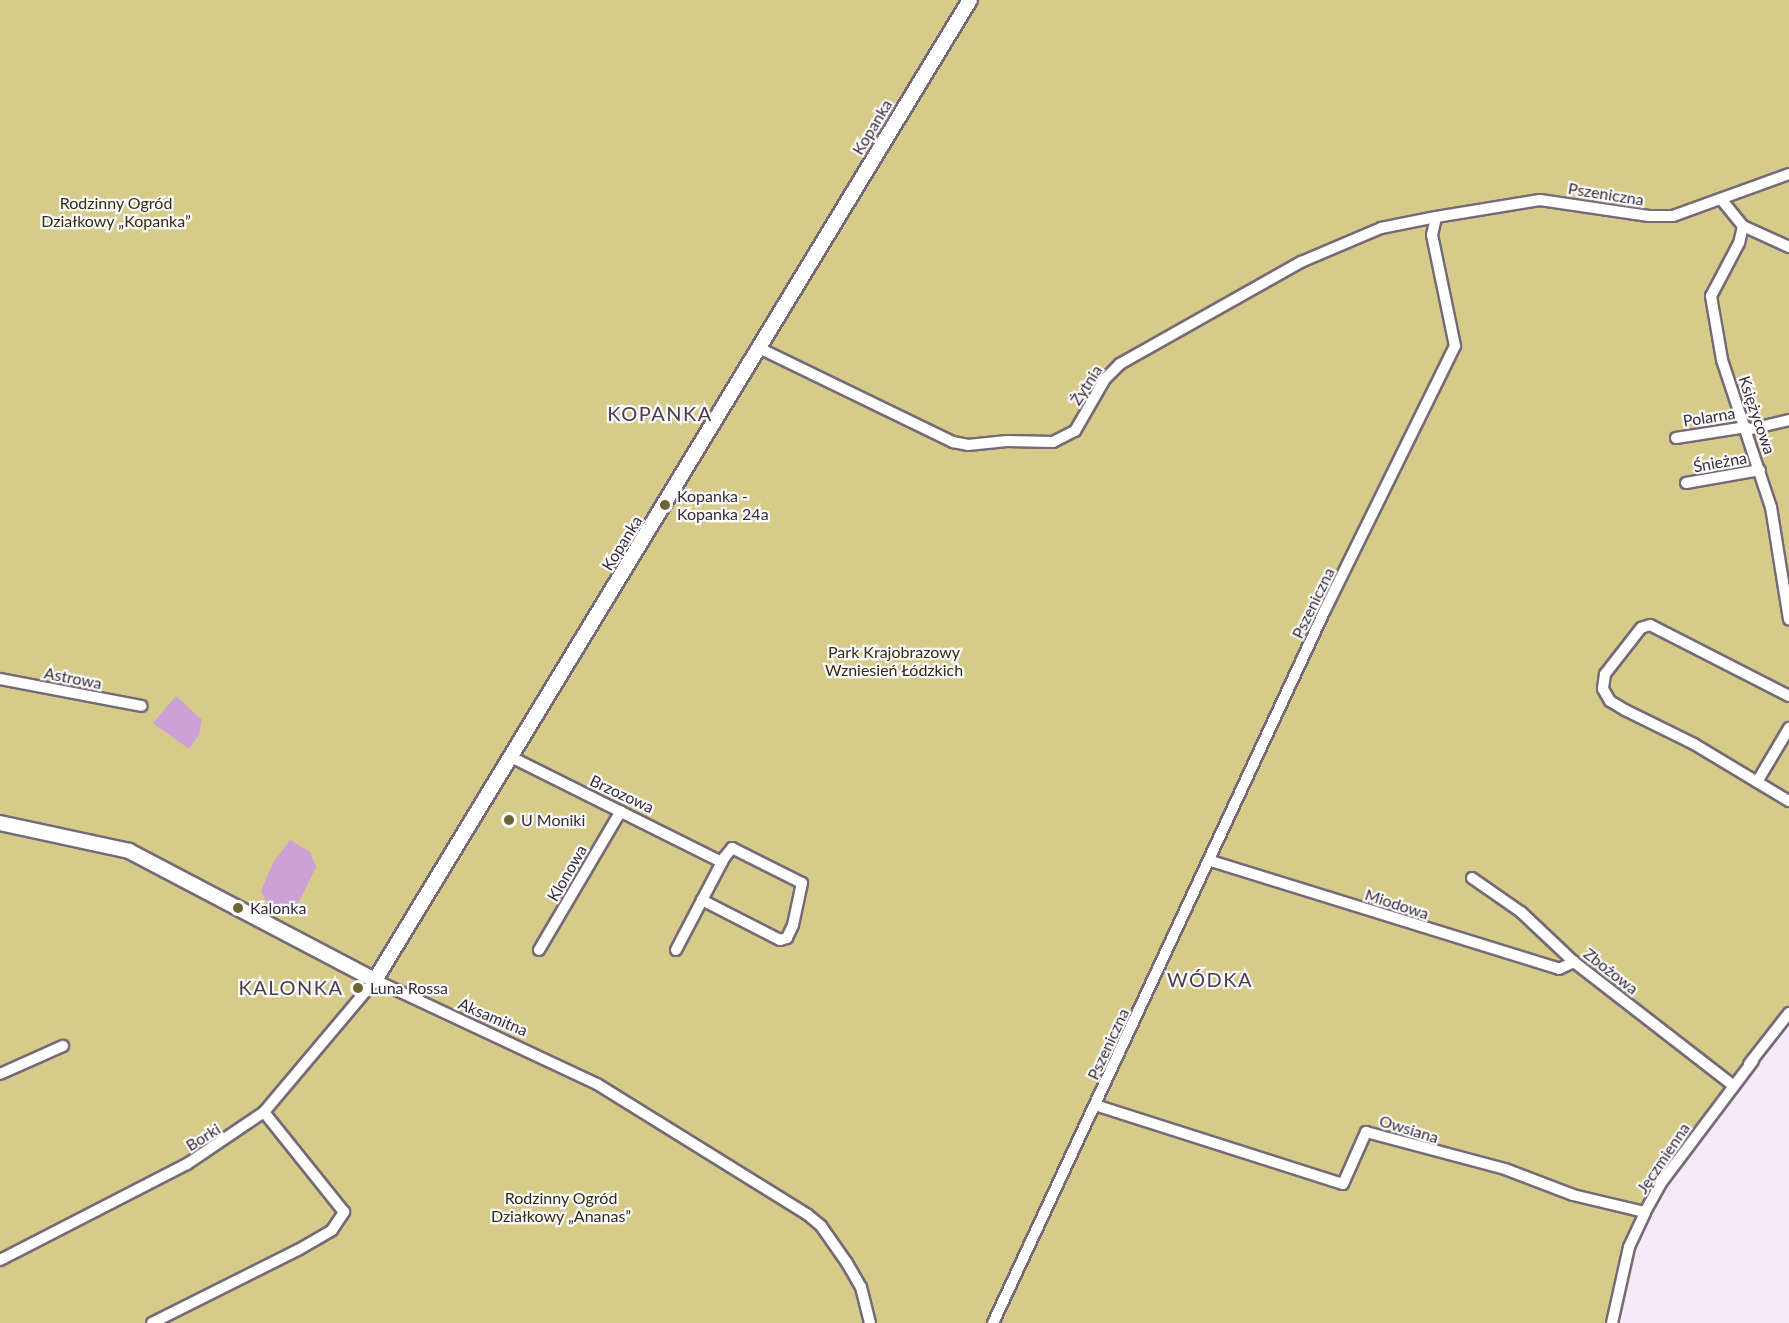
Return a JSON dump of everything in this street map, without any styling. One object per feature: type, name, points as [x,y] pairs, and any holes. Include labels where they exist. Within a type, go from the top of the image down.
[{"type":"street","name":"Kopanka","points":[[375,980],[970,0]]},
{"type":"street","name":"Pszeniczna","points":[[993,1323],[1211,861],[1325,610],[1455,346],[1432,235],[1436,217],[1540,200],[1649,216],[1673,216],[1789,174]]},
{"type":"street","points":[[1720,199],[1743,226],[1789,247]]},
{"type":"street","name":"Żytnia","points":[[759,348],[953,442],[968,445],[1007,441],[1053,442],[1075,431],[1105,379],[1120,364],[1301,262],[1381,228],[1436,217]]},
{"type":"street","name":"Księżycowa","points":[[1743,226],[1739,243],[1711,296],[1722,360],[1747,428],[1771,507],[1789,620]]},
{"type":"street","name":"Polarna","points":[[1677,438],[1789,420]]},
{"type":"street","name":"Śnieżna","points":[[1686,483],[1760,470]]},
{"type":"street","points":[[1789,696],[1664,629],[1650,625],[1641,628],[1605,674],[1603,689],[1610,701],[1716,758],[1789,801]]},
{"type":"street","name":"Astrowa","points":[[0,679],[141,706]]},
{"type":"street","points":[[1757,782],[1789,728]]},
{"type":"street","name":"Brzozowa","points":[[509,756],[722,862]]},
{"type":"street","name":"Klonowa","points":[[539,950],[621,811]]},
{"type":"street","name":"Aksamitna","points":[[0,823],[108,843],[129,851],[375,980],[597,1084],[808,1215],[821,1226],[848,1263],[861,1287],[870,1323]]},
{"type":"street","points":[[676,950],[702,900],[722,862],[732,848],[802,883],[787,938],[771,937],[702,900]]},
{"type":"street","name":"Miodowa","points":[[1211,861],[1559,969],[1574,962]]},
{"type":"street","name":"Zbożowa","points":[[1472,878],[1521,912],[1574,962],[1734,1086]]},
{"type":"street","name":"Borki","points":[[0,1260],[187,1164],[264,1112],[375,980]]},
{"type":"street","name":"Jęczmienna","points":[[1612,1323],[1626,1258],[1645,1212],[1661,1183],[1734,1086],[1736,1076],[1753,1061],[1789,1012]]},
{"type":"street","points":[[0,1074],[63,1046]]},
{"type":"street","name":"Owsiana","points":[[1095,1105],[1343,1184],[1366,1131],[1505,1169],[1573,1195],[1645,1212]]},
{"type":"street","points":[[152,1323],[298,1250],[332,1230],[344,1212],[264,1112]]},
{"type":"green space","name":"Park Krajobrazowy Wzniesień Łódzkich","points":[[0,0],[1789,0],[1789,1020],[1645,1212],[1620,1323],[0,1323]]},
{"type":"shaded area","points":[[176,696],[202,720],[199,735],[189,749],[153,723]]},
{"type":"shaded area","points":[[290,840],[310,852],[316,867],[300,900],[288,913],[282,913],[267,903],[261,891],[273,863]]},
{"type":"place","name":"Kopanka - Kopanka 24a","points":[[665,505]]},
{"type":"place","name":"U Moniki","points":[[509,820]]},
{"type":"place","name":"Kalonka","points":[[238,908]]},
{"type":"place","name":"Luna Rossa","points":[[358,988]]},
{"type":"district","name":"KOPANKA","points":[[660,413]]},
{"type":"district","name":"WÓDKA","points":[[1210,979]]},
{"type":"district","name":"KALONKA","points":[[291,987]]},
{"type":"park label","name":"Rodzinny Ogród Działkowy „Kopanka”","points":[[116,212]]},
{"type":"park label","name":"Rodzinny Ogród Działkowy „Ananas”","points":[[561,1207]]}]
